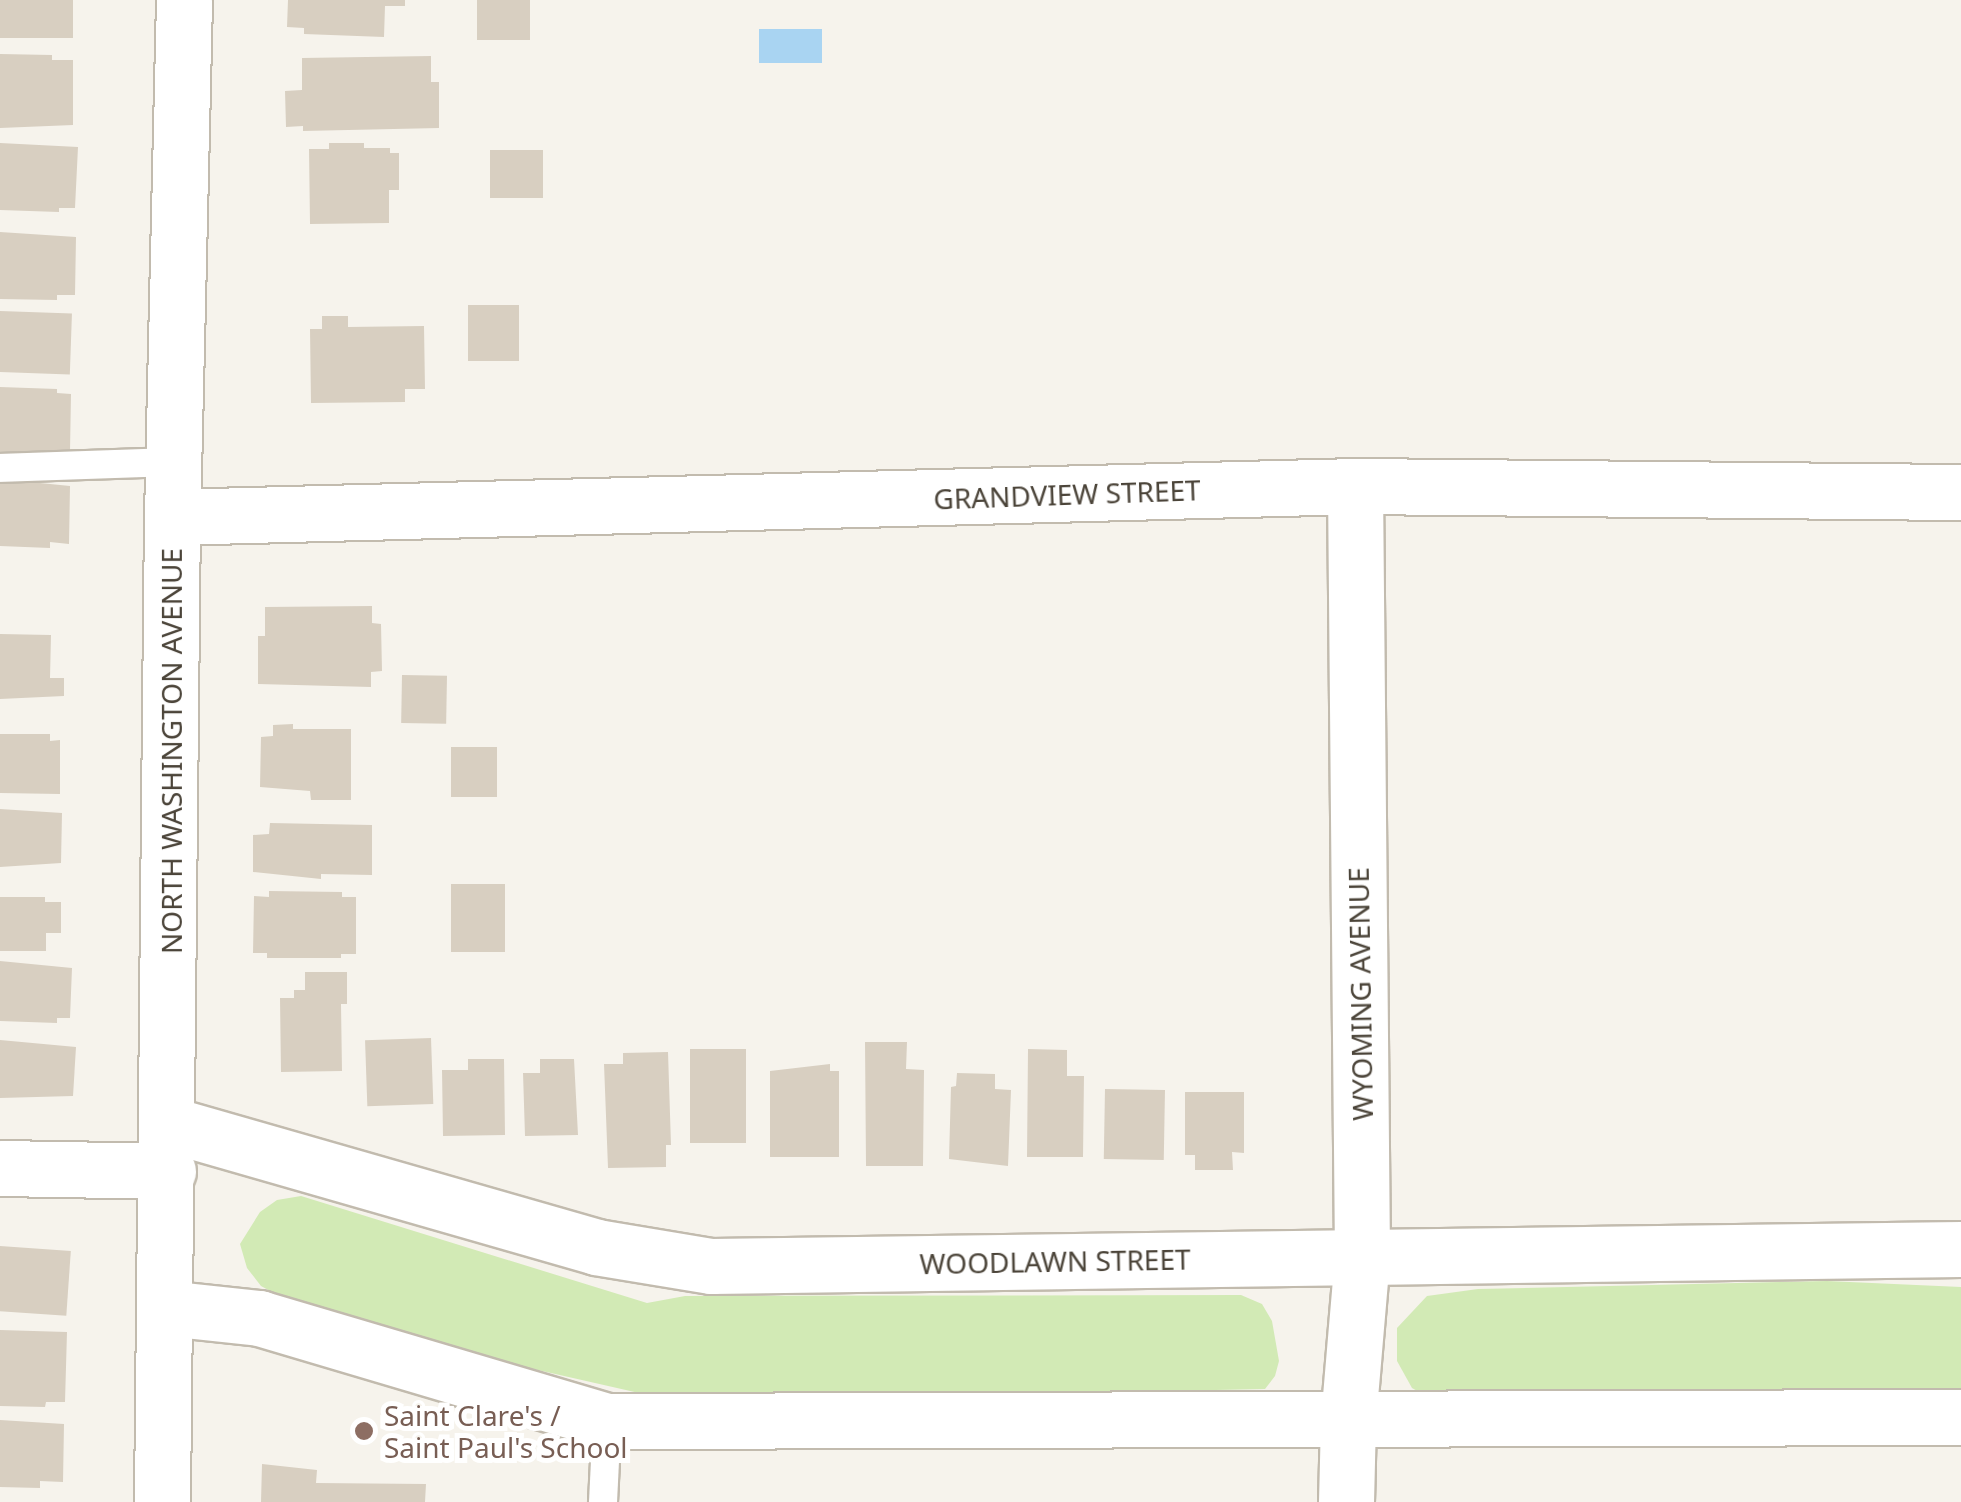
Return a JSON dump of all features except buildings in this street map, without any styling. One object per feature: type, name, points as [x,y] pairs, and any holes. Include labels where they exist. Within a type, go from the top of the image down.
[{"type":"street","name":"NORTH WASHINGTON AVENUE","points":[[162,1502],[172,518],[184,0]]},
{"type":"street","name":"GRANDVIEW STREET","points":[[172,518],[1355,486],[1961,492]]},
{"type":"street","name":"WYOMING AVENUE","points":[[1346,1502],[1348,1420],[1362,1256],[1355,486]]},
{"type":"street","name":"WOODLAWN STREET","points":[[0,1168],[168,1148],[596,1247],[711,1266],[1961,1249]]},
{"type":"street","points":[[166,1308],[259,1318],[607,1420],[1961,1417]]},
{"type":"lane","points":[[0,468],[174,462]]},
{"type":"lane","points":[[603,1502],[607,1420]]},
{"type":"green space","points":[[301,1196],[647,1303],[685,1296],[1241,1295],[1262,1304],[1272,1321],[1279,1361],[1275,1376],[1265,1389],[655,1401],[639,1393],[450,1350],[283,1298],[261,1286],[247,1268],[240,1244],[260,1212],[277,1200]]},
{"type":"green space","points":[[1827,1281],[1961,1287],[1961,1400],[1433,1400],[1412,1388],[1397,1361],[1397,1328],[1427,1296],[1478,1289]]},
{"type":"water","points":[[759,29],[822,29],[822,63],[759,63]]},
{"type":"place","name":"Saint Clare's / Saint Paul's School","points":[[364,1431]]}]
